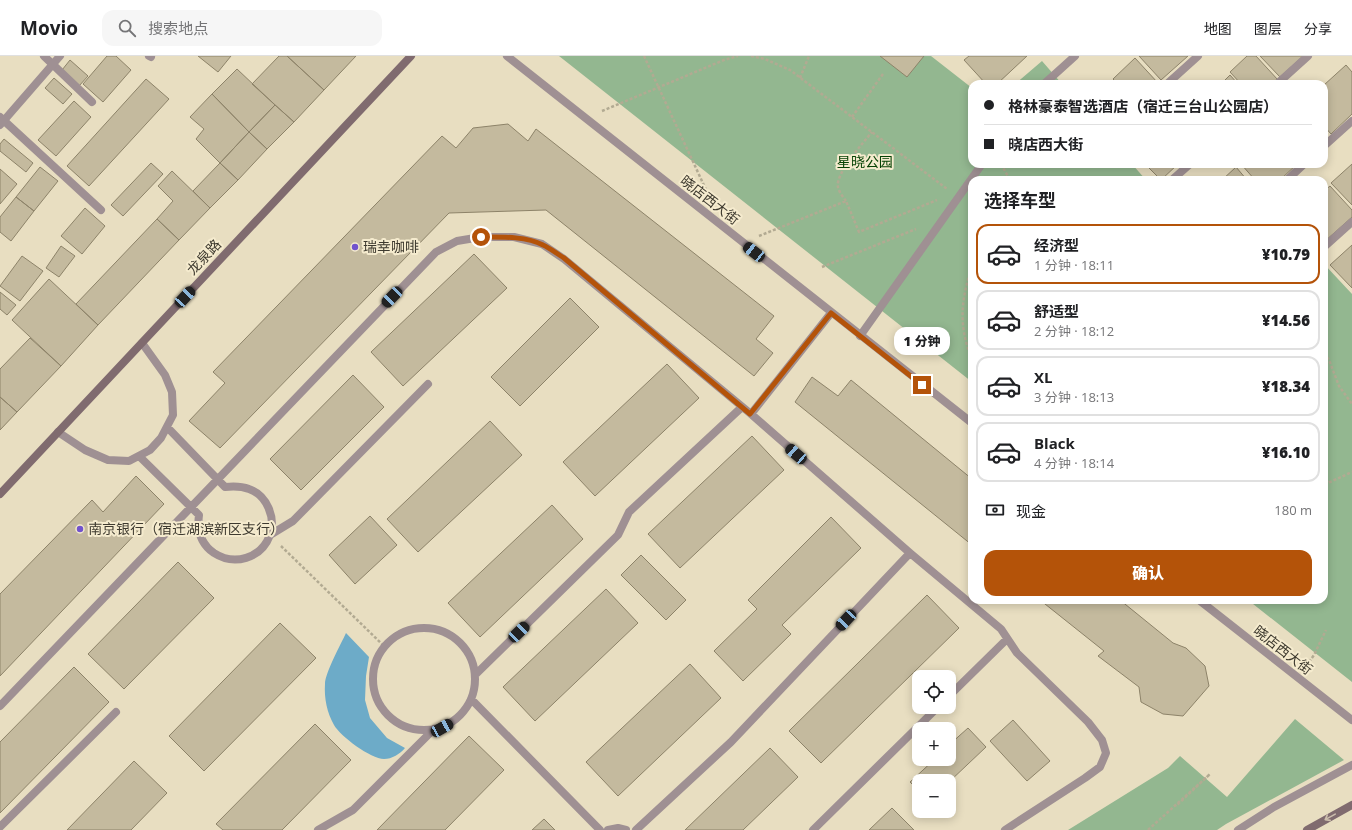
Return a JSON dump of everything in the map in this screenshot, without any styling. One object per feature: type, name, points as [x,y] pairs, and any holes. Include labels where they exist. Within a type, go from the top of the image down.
[{"type":"street","points":[[44,56],[92,102]]},
{"type":"street","points":[[60,56],[1,121],[101,210]]},
{"type":"street","name":"龙泉路","points":[[0,494],[411,56]]},
{"type":"street","name":"晓店西大街","points":[[507,56],[968,421]]},
{"type":"street","points":[[1048,80],[1075,56]]},
{"type":"street","points":[[1171,80],[1198,56]]},
{"type":"street","points":[[1281,80],[1308,56]]},
{"type":"street","points":[[1328,142],[1352,121]]},
{"type":"street","points":[[972,176],[979,168]]},
{"type":"street","points":[[1176,176],[1185,168]]},
{"type":"street","points":[[1291,176],[1300,168]]},
{"type":"street","points":[[860,336],[955,196],[968,181]]},
{"type":"street","points":[[1328,244],[1352,222]]},
{"type":"street","points":[[0,706],[192,508],[436,252],[457,241],[481,237],[514,237],[542,244],[564,258],[742,407],[968,601]]},
{"type":"street","points":[[750,414],[831,313]]},
{"type":"street","points":[[58,432],[85,450],[108,460],[129,461],[150,450],[161,438],[173,415],[172,392],[165,375],[142,343]]},
{"type":"street","points":[[270,535],[293,521],[428,384]]},
{"type":"street","points":[[475,674],[618,535],[629,512],[742,407]]},
{"type":"street","points":[[138,456],[199,515],[198,530],[203,541],[210,550],[220,557],[230,560],[240,560],[250,557],[265,545],[270,535],[272,524],[270,512],[265,500],[250,489],[238,486],[225,487],[167,427]]},
{"type":"street","points":[[636,830],[731,742],[910,553]]},
{"type":"street","points":[[971,604],[1001,629],[1017,653],[1088,722],[1102,740],[1106,754],[1100,767],[1086,778],[1005,830]]},
{"type":"street","name":"晓店西大街","points":[[1204,604],[1352,720]]},
{"type":"street","points":[[431,628],[447,633],[461,644],[471,658],[475,674],[474,691],[467,707],[456,719],[442,728],[426,731],[409,729],[394,722],[382,710],[375,695],[372,678],[375,662],[384,646],[397,635],[413,629],[431,628]]},
{"type":"street","points":[[956,689],[1007,639]]},
{"type":"street","points":[[471,699],[600,830]]},
{"type":"street","points":[[0,827],[116,712]]},
{"type":"street","points":[[814,830],[931,714]]},
{"type":"street","points":[[318,830],[354,810],[434,729]]},
{"type":"street","points":[[1238,830],[1274,807],[1352,765]]},
{"type":"street","points":[[1307,830],[1352,805]]},
{"type":"street","points":[[608,830],[618,828],[626,830]]},
{"type":"path","points":[[644,56],[711,201]]},
{"type":"path","points":[[585,118],[724,60],[738,56]]},
{"type":"path","points":[[751,56],[765,59],[790,70],[955,196]]},
{"type":"path","points":[[800,78],[809,56]]},
{"type":"path","points":[[852,117],[883,74]]},
{"type":"path","points":[[872,132],[841,172],[838,180],[838,187],[846,201],[859,232],[955,196]]},
{"type":"path","points":[[743,243],[846,201]]},
{"type":"path","points":[[822,267],[916,229]]},
{"type":"path","points":[[968,279],[962,315],[968,349]]},
{"type":"path","points":[[1328,359],[1339,386],[1352,404]]},
{"type":"path","points":[[1328,483],[1352,472]]},
{"type":"path","points":[[270,535],[384,646]]},
{"type":"path","points":[[1298,677],[1314,655],[1326,630]]},
{"type":"path","points":[[1148,830],[1210,774],[1176,806]]},
{"type":"green space","name":"星晓公园","points":[[559,56],[931,56],[968,85],[968,168],[1136,168],[1142,176],[968,176],[968,379]]},
{"type":"green space","points":[[1042,61],[1059,80],[1020,80]]},
{"type":"green space","points":[[1328,268],[1352,294],[1352,682],[1253,604],[1328,604]]},
{"type":"green space","points":[[1295,719],[1344,760],[1217,830],[1068,830],[1168,768],[1180,756],[1227,797]]},
{"type":"water","points":[[346,633],[369,657],[366,676],[365,700],[370,718],[387,738],[405,748],[393,757],[387,759],[378,758],[356,746],[337,730],[330,716],[326,705],[325,684],[330,666]]},
{"type":"building","points":[[107,56],[116,56],[131,70],[103,102],[83,84]]},
{"type":"building","points":[[198,56],[231,56],[218,72]]},
{"type":"building","points":[[279,56],[287,56],[324,90],[294,122],[252,84]]},
{"type":"building","points":[[287,56],[356,56],[324,90]]},
{"type":"building","points":[[880,56],[924,56],[907,77]]},
{"type":"building","points":[[969,56],[1027,56],[1001,80],[982,80],[964,60]]},
{"type":"building","points":[[1139,56],[1188,56],[1161,80]]},
{"type":"building","points":[[1247,56],[1256,56],[1278,80],[1237,80],[1230,72]]},
{"type":"building","points":[[1260,56],[1303,56],[1280,77]]},
{"type":"building","points":[[1135,58],[1155,80],[1114,80],[1113,79]]},
{"type":"building","points":[[70,60],[88,76],[79,86],[62,70]]},
{"type":"building","points":[[1346,65],[1352,72],[1352,114],[1331,134],[1328,131],[1328,81]]},
{"type":"building","points":[[237,69],[275,105],[249,132],[212,94]]},
{"type":"building","points":[[1230,75],[1234,80],[1225,80]]},
{"type":"building","points":[[54,78],[72,94],[63,104],[45,88]]},
{"type":"building","points":[[146,79],[169,99],[89,186],[67,166]]},
{"type":"building","points":[[212,94],[249,132],[220,163],[196,139],[204,129],[190,117]]},
{"type":"building","points":[[74,101],[91,117],[56,156],[38,140]]},
{"type":"building","points":[[275,105],[294,122],[267,149],[249,132]]},
{"type":"building","points":[[508,124],[528,141],[536,129],[774,316],[756,339],[773,353],[754,376],[546,210],[449,213],[220,448],[189,421],[225,383],[213,372],[442,136],[456,148],[473,128]]},
{"type":"building","points":[[249,132],[267,149],[238,180],[220,163]]},
{"type":"building","points":[[4,139],[33,163],[26,172],[0,151],[0,144]]},
{"type":"building","points":[[151,163],[163,174],[123,216],[111,205]]},
{"type":"building","points":[[220,163],[238,180],[210,208],[193,191]]},
{"type":"building","points":[[1352,164],[1352,205],[1331,183]]},
{"type":"building","points":[[40,167],[58,181],[34,211],[16,197]]},
{"type":"building","points":[[1149,168],[1174,168],[1165,176],[1157,176]]},
{"type":"building","points":[[1237,168],[1244,176],[1226,176]]},
{"type":"building","points":[[1244,168],[1293,168],[1284,176],[1252,176]]},
{"type":"building","points":[[0,169],[17,184],[0,204]]},
{"type":"building","points":[[172,171],[210,208],[179,240],[157,219],[173,201],[158,186]]},
{"type":"building","points":[[1330,186],[1352,210],[1352,217],[1328,238],[1328,188]]},
{"type":"building","points":[[16,197],[34,211],[11,241],[0,232],[0,217]]},
{"type":"building","points":[[85,208],[105,226],[82,254],[61,236]]},
{"type":"building","points":[[157,219],[179,240],[98,325],[76,304]]},
{"type":"building","points":[[1352,245],[1352,288],[1330,265]]},
{"type":"building","points":[[61,246],[75,256],[59,277],[46,268]]},
{"type":"building","points":[[474,254],[507,288],[403,386],[371,352]]},
{"type":"building","points":[[22,256],[43,271],[20,301],[0,286]]},
{"type":"building","points":[[49,279],[98,325],[61,366],[12,320]]},
{"type":"building","points":[[0,292],[16,305],[7,315],[0,309]]},
{"type":"building","points":[[570,298],[599,327],[520,406],[491,377]]},
{"type":"building","points":[[30,338],[61,366],[17,412],[0,397],[0,369]]},
{"type":"building","points":[[667,364],[699,398],[595,496],[563,462]]},
{"type":"building","points":[[353,375],[384,407],[301,490],[270,459]]},
{"type":"building","points":[[812,377],[838,396],[851,380],[968,476],[968,542],[795,402]]},
{"type":"building","points":[[0,397],[17,412],[0,430]]},
{"type":"building","points":[[490,421],[522,455],[418,552],[387,519]]},
{"type":"building","points":[[752,436],[784,470],[680,568],[648,534]]},
{"type":"building","points":[[136,476],[164,504],[0,676],[0,594],[92,500],[103,512]]},
{"type":"building","points":[[552,505],[583,539],[480,637],[448,603]]},
{"type":"building","points":[[370,516],[397,545],[355,584],[329,555]]},
{"type":"building","points":[[831,517],[861,548],[782,625],[791,634],[743,681],[714,651],[757,609],[748,600]]},
{"type":"building","points":[[641,555],[686,600],[666,620],[621,575]]},
{"type":"building","points":[[178,562],[214,598],[124,689],[88,654]]},
{"type":"building","points":[[606,589],[638,623],[535,721],[503,687]]},
{"type":"building","points":[[927,595],[959,628],[916,670],[912,670],[912,674],[821,763],[789,731]]},
{"type":"building","points":[[1045,604],[1125,604],[1173,643],[1186,648],[1205,666],[1209,686],[1183,716],[1163,714],[1141,702],[1139,687],[1098,656],[1104,651]]},
{"type":"building","points":[[280,623],[316,658],[204,771],[169,736]]},
{"type":"building","points":[[690,664],[721,698],[618,796],[586,762]]},
{"type":"building","points":[[74,667],[109,702],[0,813],[0,742]]},
{"type":"building","points":[[1013,720],[1050,761],[1027,781],[990,741]]},
{"type":"building","points":[[315,724],[351,760],[282,830],[223,830],[216,824]]},
{"type":"building","points":[[968,728],[986,747],[956,775],[956,774],[919,774],[927,766],[956,766],[956,739]]},
{"type":"building","points":[[469,736],[504,770],[445,830],[377,830]]},
{"type":"building","points":[[770,748],[798,777],[743,830],[685,830]]},
{"type":"building","points":[[134,761],[167,793],[131,830],[67,830]]},
{"type":"building","points":[[892,808],[914,830],[869,830]]},
{"type":"building","points":[[544,819],[555,830],[532,830]]},
{"type":"place","name":"瑞幸咖啡","points":[[355,247]]},
{"type":"place","name":"南京银行（宿迁湖滨新区支行）","points":[[80,529]]},
{"type":"route","points":[[481,237],[514,237],[542,244],[564,258],[750,414],[831,313],[922,385]]}]
